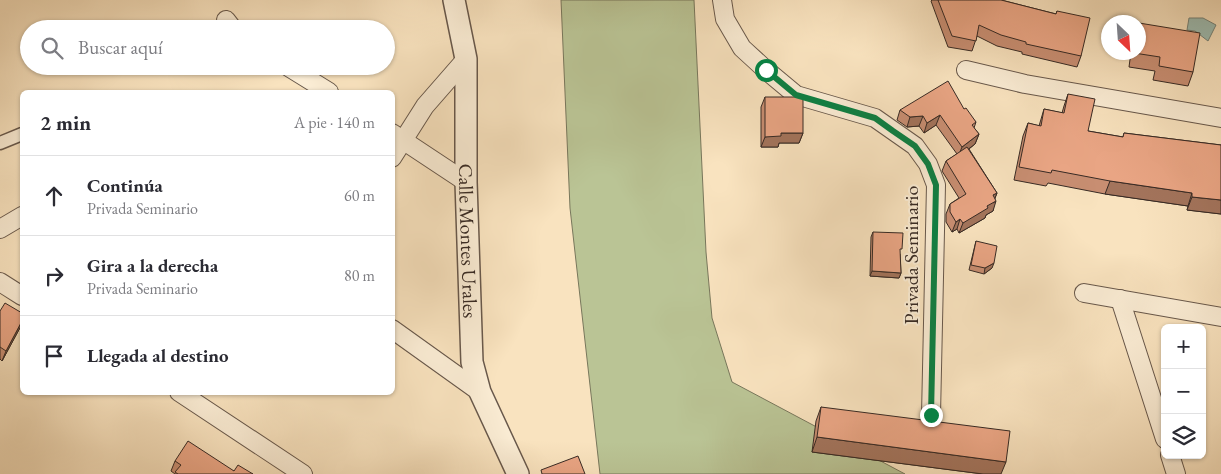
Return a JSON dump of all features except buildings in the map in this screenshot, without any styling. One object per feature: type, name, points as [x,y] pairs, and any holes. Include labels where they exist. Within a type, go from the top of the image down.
[{"type":"street","name":"Calle Montes Urales","points":[[454,0],[466,59],[466,182],[472,362],[480,392],[518,474]]},
{"type":"street","name":"Privada Seminario","points":[[722,0],[725,19],[742,48],[796,95],[875,118],[915,146],[928,164],[936,185],[931,415]]},
{"type":"street","points":[[466,59],[398,137],[466,182]]},
{"type":"street","points":[[966,70],[1034,86],[1221,118]]},
{"type":"street","points":[[302,75],[326,90]]},
{"type":"street","points":[[0,143],[20,135]]},
{"type":"street","points":[[0,229],[20,217]]},
{"type":"street","points":[[0,282],[20,295]]},
{"type":"street","points":[[1084,294],[1221,317]]},
{"type":"street","points":[[1120,300],[1161,427]]},
{"type":"street","points":[[395,332],[480,392]]},
{"type":"street","points":[[183,395],[303,474]]},
{"type":"street","points":[[1171,459],[1176,474]]},
{"type":"green space","points":[[561,0],[694,0],[706,252],[712,318],[732,382],[905,474],[600,474],[570,208]]},
{"type":"water","points":[[1189,18],[1203,18],[1216,25],[1208,41],[1195,31],[1187,30]]},
{"type":"route","points":[[766,70],[796,95],[853,114],[875,118],[915,146],[928,164],[936,185],[933,251],[931,415]]}]
